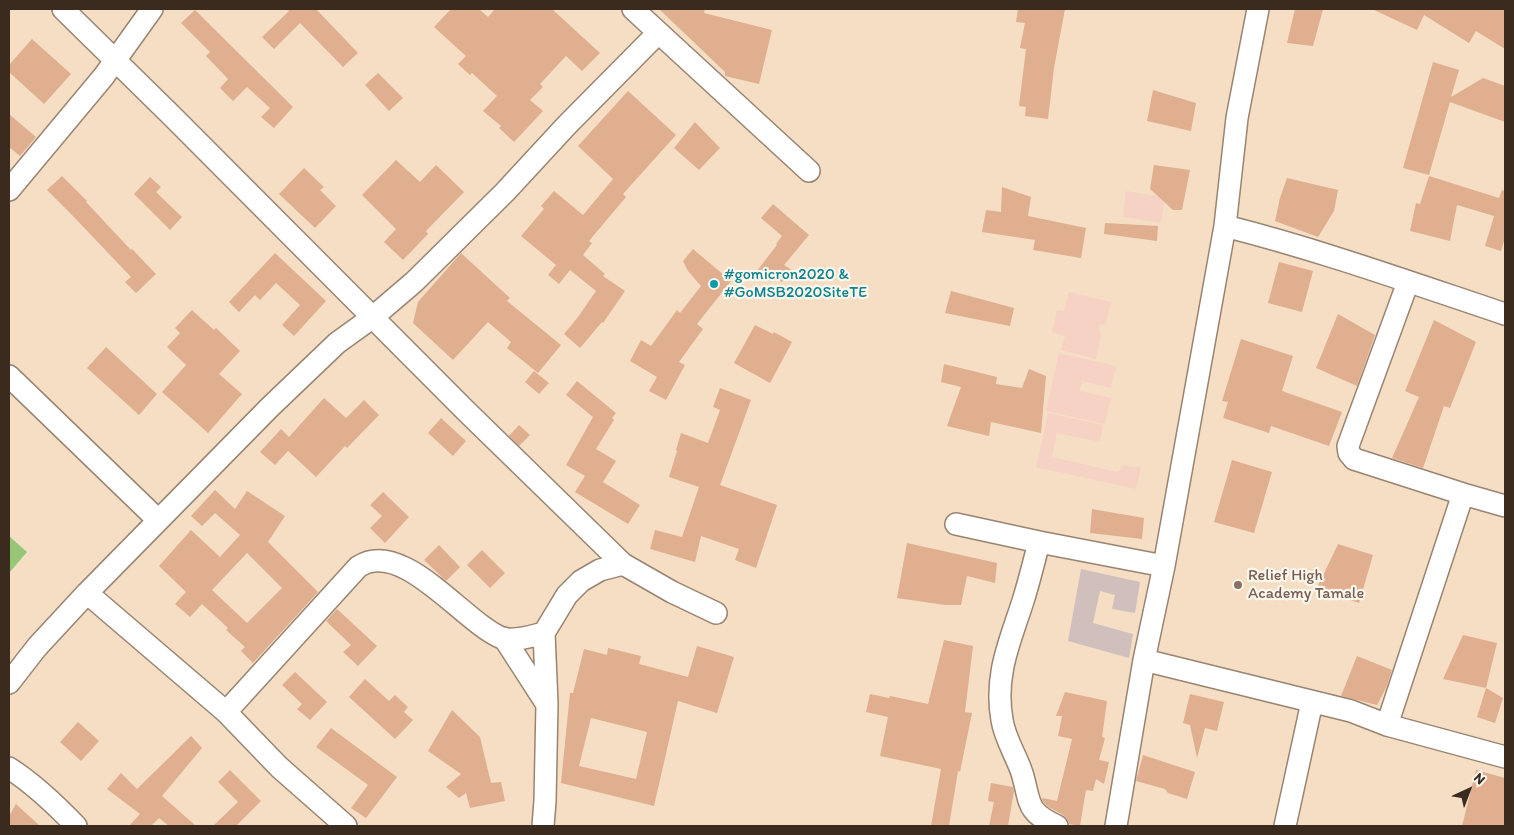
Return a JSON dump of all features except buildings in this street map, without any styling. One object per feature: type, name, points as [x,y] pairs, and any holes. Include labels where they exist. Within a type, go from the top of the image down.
[{"type":"street","points":[[63,9],[466,411],[623,564],[672,592],[716,613]]},
{"type":"street","points":[[9,190],[88,96],[152,9]]},
{"type":"street","points":[[633,9],[810,171]]},
{"type":"street","points":[[1116,826],[1144,660],[1164,566],[1225,226],[1237,118],[1258,9]]},
{"type":"street","points":[[9,683],[37,647],[87,593],[270,407],[337,344],[373,317],[414,282],[498,199],[566,126],[658,33]]},
{"type":"street","points":[[1225,226],[1315,251],[1505,314]]},
{"type":"street","points":[[1408,282],[1348,446],[1349,453],[1354,459],[1505,506]]},
{"type":"street","points":[[9,376],[158,520]]},
{"type":"street","points":[[1387,725],[1463,494]]},
{"type":"street","points":[[956,524],[1164,566]]},
{"type":"street","points":[[1039,542],[1025,596],[1000,673],[999,696],[1002,721],[1009,746],[1021,772],[1029,805],[1035,814],[1057,826]]},
{"type":"street","points":[[226,712],[363,563],[378,561],[390,563],[416,574],[429,582],[482,625],[504,638],[515,639],[544,633]]},
{"type":"street","points":[[543,826],[547,704],[544,633],[568,595],[581,581],[600,570],[623,564]]},
{"type":"street","points":[[87,593],[226,712],[279,767],[346,826]]},
{"type":"street","points":[[504,638],[547,704]]},
{"type":"street","points":[[1144,660],[1351,711],[1387,725],[1505,757]]},
{"type":"street","points":[[1285,826],[1312,702]]},
{"type":"street","points":[[9,768],[43,794],[76,826]]},
{"type":"shaded area","points":[[1126,191],[1165,197],[1161,223],[1123,217]]},
{"type":"shaded area","points":[[1069,292],[1111,302],[1106,324],[1099,325],[1101,337],[1096,359],[1061,350],[1065,336],[1052,332],[1057,310],[1064,311]]},
{"type":"shaded area","points":[[1059,353],[1116,366],[1111,388],[1082,381],[1080,391],[1111,398],[1105,424],[1046,411]]},
{"type":"shaded area","points":[[1048,413],[1103,425],[1100,442],[1057,433],[1052,457],[1118,472],[1123,465],[1141,468],[1136,489],[1036,467]]},
{"type":"shaded area","points":[[1081,569],[1140,582],[1135,613],[1112,609],[1115,595],[1100,591],[1093,623],[1133,634],[1129,658],[1068,641]]},
{"type":"green space","points":[[9,536],[27,552],[9,573]]},
{"type":"place","name":"#gomicron2020 & #GoMSB2020SiteTE","points":[[714,284]]},
{"type":"place","name":"Relief High Academy Tamale","points":[[1238,585]]}]
